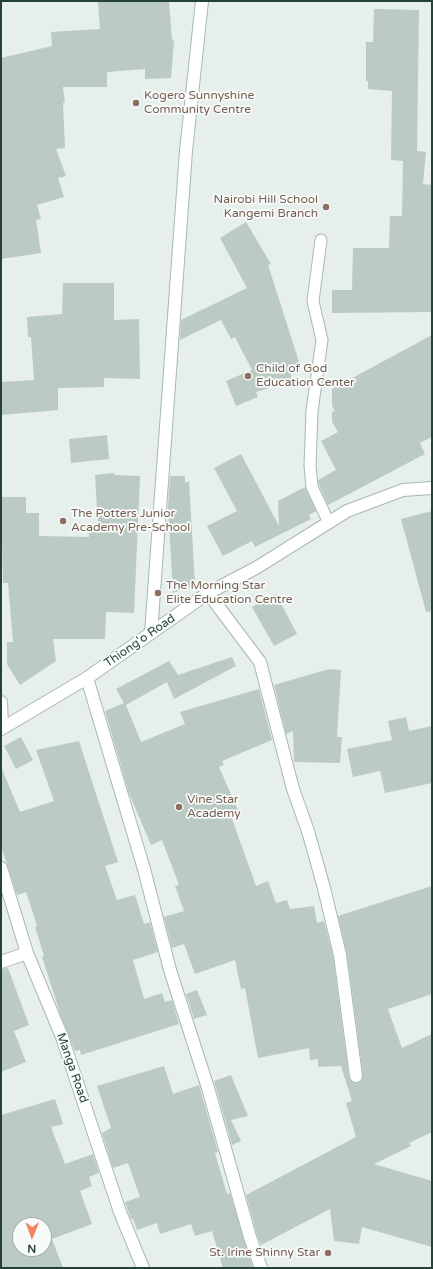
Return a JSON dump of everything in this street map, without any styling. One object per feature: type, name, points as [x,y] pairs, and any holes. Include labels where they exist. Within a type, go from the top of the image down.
[{"type":"street","points":[[151,633],[186,151],[202,1]]},
{"type":"street","name":"Thiong'o Road","points":[[2,728],[87,678],[208,593],[256,568],[347,511],[404,490],[432,488]]},
{"type":"street","points":[[208,593],[260,662],[293,788],[308,831],[324,888],[340,955],[356,1076]]},
{"type":"street","points":[[87,678],[144,869],[170,970],[208,1088],[250,1237],[261,1268]]},
{"type":"street","points":[[1,702],[2,728]]},
{"type":"street","name":"Manga Road","points":[[1,868],[27,953],[62,1037],[120,1212],[142,1268]]},
{"type":"street","points":[[1,962],[27,953]]},
{"type":"lane","points":[[321,240],[313,301],[322,340],[312,411],[310,465],[312,487],[329,523]]},
{"type":"building","points":[[169,1],[172,40],[174,40],[171,78],[145,79],[145,69],[107,72],[107,87],[63,87],[65,103],[63,103],[65,148],[56,149],[66,176],[58,178],[64,197],[37,205],[41,219],[36,220],[41,253],[1,259],[1,58],[52,46],[51,32],[100,29],[98,2]]},
{"type":"building","points":[[374,9],[419,10],[417,151],[426,152],[423,184],[432,185],[432,312],[332,313],[332,290],[352,290],[353,248],[389,248],[390,216],[402,216],[403,161],[391,160],[392,91],[368,89],[368,81],[366,81],[366,42],[373,42]]},
{"type":"building","points":[[246,222],[271,264],[268,265],[300,365],[291,368],[291,381],[256,392],[258,397],[236,406],[226,381],[252,370],[235,337],[231,339],[221,320],[180,340],[181,320],[247,288],[220,238]]},
{"type":"building","points":[[63,283],[114,283],[114,320],[139,319],[140,379],[104,378],[104,387],[58,388],[58,410],[1,415],[1,382],[34,380],[31,337],[28,337],[27,317],[62,314]]},
{"type":"building","points":[[432,335],[432,437],[420,443],[425,454],[328,505],[318,480],[336,470],[321,441],[338,432],[332,422],[332,412],[335,411],[332,406],[332,389]]},
{"type":"building","points":[[107,435],[109,459],[71,463],[69,439]]},
{"type":"building","points":[[241,454],[279,526],[278,501],[305,487],[316,511],[309,515],[311,519],[255,547],[252,541],[223,556],[207,526],[237,511],[214,468]]},
{"type":"building","points":[[114,473],[114,475],[140,476],[134,613],[106,612],[105,639],[53,639],[56,661],[20,685],[7,664],[7,642],[13,642],[8,583],[3,583],[1,497],[26,497],[26,513],[39,513],[39,536],[89,537],[89,528],[98,528],[95,475]]},
{"type":"building","points":[[170,476],[185,476],[185,483],[189,481],[195,585],[173,593],[168,506]]},
{"type":"building","points":[[432,511],[432,611],[426,612],[401,519]]},
{"type":"building","points":[[276,594],[297,634],[274,646],[252,607]]},
{"type":"building","points":[[232,657],[236,666],[174,699],[167,682],[126,705],[141,742],[185,724],[180,712],[259,689],[272,740],[222,761],[224,765],[219,767],[238,810],[230,813],[256,886],[268,881],[276,903],[287,900],[290,909],[314,906],[317,923],[324,921],[333,956],[349,1077],[354,1083],[361,1082],[363,1075],[347,954],[338,916],[432,886],[432,994],[388,1009],[402,1048],[432,1034],[432,1132],[409,1143],[411,1146],[374,1164],[432,1181],[432,1247],[362,1227],[359,1244],[334,1241],[330,1209],[261,1245],[257,1235],[246,1195],[356,1137],[346,1103],[352,1101],[341,1066],[318,1067],[318,1059],[310,1060],[309,1048],[258,1058],[245,988],[241,989],[235,960],[195,974],[184,944],[172,948],[164,917],[184,911],[175,886],[179,885],[162,840],[151,845],[129,793],[105,711],[124,703],[116,689],[169,661],[178,675]]},
{"type":"building","points":[[329,669],[341,670],[337,737],[342,737],[340,763],[294,762],[293,731],[286,734],[274,685]]},
{"type":"building","points":[[406,717],[409,731],[432,726],[432,783],[385,793],[380,771],[353,777],[347,749],[392,740],[388,721]]},
{"type":"building","points":[[21,737],[33,760],[16,769],[4,746]]},
{"type":"building","points":[[79,741],[118,862],[105,866],[117,900],[135,895],[144,924],[150,922],[158,952],[133,960],[144,999],[162,993],[165,1002],[172,1000],[179,1024],[81,1055],[80,1050],[75,1051],[61,1016],[42,957],[44,956],[35,927],[37,926],[26,892],[17,895],[1,846],[1,767],[20,812],[54,801],[36,750]]},
{"type":"building","points":[[8,968],[29,1025],[14,1031],[26,1062],[1,1072],[1,969]]},
{"type":"building","points":[[197,990],[207,1015],[194,1019],[186,994]]},
{"type":"building","points":[[164,1066],[173,1094],[199,1085],[218,1152],[215,1153],[227,1194],[230,1193],[253,1268],[223,1268],[212,1231],[195,1236],[191,1224],[160,1234],[157,1223],[137,1230],[133,1219],[131,1219],[125,1202],[140,1197],[128,1163],[113,1168],[102,1133],[111,1128],[97,1086]]},
{"type":"building","points":[[231,1075],[248,1116],[231,1120],[241,1141],[232,1145],[214,1081]]},
{"type":"building","points":[[55,1099],[63,1124],[51,1127],[65,1164],[93,1154],[99,1173],[89,1177],[92,1186],[80,1191],[92,1224],[52,1239],[63,1268],[1,1268],[1,1115]]},
{"type":"place","name":"Kogero Sunnyshine Community Centre","points":[[136,103]]},
{"type":"place","name":"Nairobi Hill School Kangemi Branch","points":[[326,207]]},
{"type":"place","name":"Child of God Education Center","points":[[248,376]]},
{"type":"place","name":"The Potters Junior Academy Pre-School","points":[[63,521]]},
{"type":"place","name":"The Morning Star Elite Education Centre","points":[[158,593]]},
{"type":"place","name":"Vine Star Academy","points":[[179,807]]},
{"type":"place","name":"St. Irine Shinny Star","points":[[328,1253]]}]
